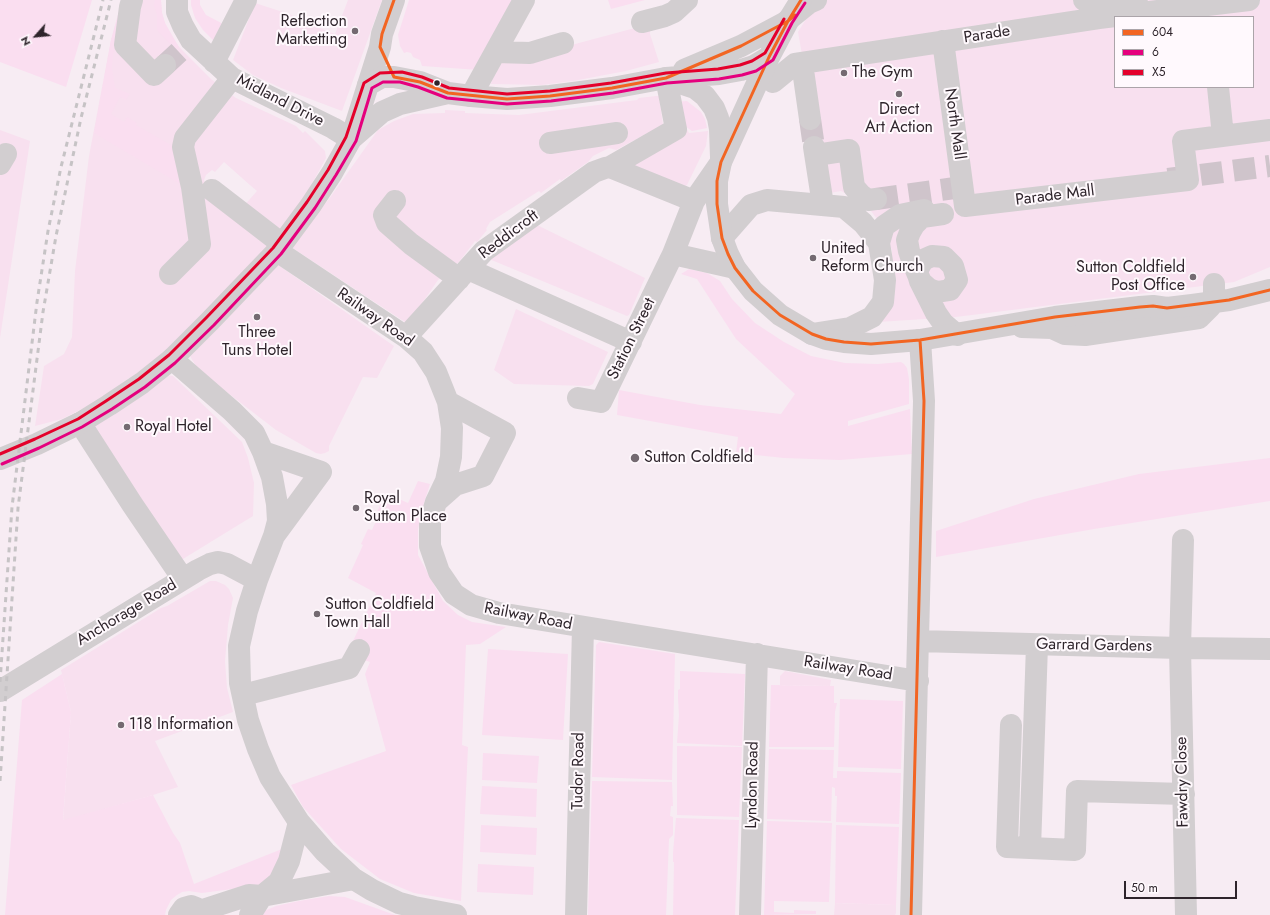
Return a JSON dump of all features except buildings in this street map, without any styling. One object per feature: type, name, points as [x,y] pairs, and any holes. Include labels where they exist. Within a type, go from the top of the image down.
[{"type":"street","points":[[132,0],[125,45],[154,75],[178,53]]},
{"type":"street","name":"Midland Drive","points":[[177,0],[177,12],[183,26],[178,53],[214,62],[232,78],[333,128],[351,139]]},
{"type":"street","points":[[214,62],[246,0]]},
{"type":"street","points":[[3,458],[37,444],[80,423],[142,383],[172,359],[210,321],[279,247],[311,205],[332,173],[351,139],[380,47],[382,34],[394,0]]},
{"type":"street","points":[[471,96],[524,0]]},
{"type":"street","points":[[642,22],[674,12],[687,0]]},
{"type":"street","points":[[802,0],[788,20],[769,57],[722,162],[717,181],[717,204],[722,238],[728,254],[735,268],[753,291],[780,315],[812,334],[826,339],[871,344],[957,335],[1055,317],[1140,307],[1154,306],[1167,308],[1229,300],[1270,290]]},
{"type":"street","points":[[666,78],[741,46],[788,20],[809,3],[816,0]]},
{"type":"street","name":"Parade","points":[[1096,5],[1209,11],[1249,0]]},
{"type":"street","name":"Parade","points":[[774,82],[795,64],[943,41],[1096,5],[1153,3],[1209,11]]},
{"type":"street","name":"North Mall","points":[[943,41],[965,206]]},
{"type":"street","points":[[496,52],[530,53],[563,43]]},
{"type":"street","points":[[351,139],[391,108],[400,96],[394,77],[380,47]]},
{"type":"street","points":[[366,89],[382,77],[394,77],[420,82],[448,93],[471,96],[507,99],[550,96],[612,88],[666,78],[719,74],[754,66],[769,57]]},
{"type":"street","points":[[802,63],[810,118]]},
{"type":"street","points":[[170,274],[200,244],[192,187],[183,147],[185,138],[232,78]]},
{"type":"street","points":[[666,78],[695,88],[705,96],[714,108],[720,129],[722,162]]},
{"type":"street","name":"Reddicroft","points":[[406,337],[484,251],[594,172],[610,167],[676,129],[666,78]]},
{"type":"street","points":[[1218,88],[1224,136],[1270,130]]},
{"type":"street","points":[[366,89],[368,100],[373,106],[391,108],[448,93]]},
{"type":"street","points":[[550,143],[617,133]]},
{"type":"street","name":"Parade Mall","points":[[965,206],[1188,180],[1183,140],[1224,136]]},
{"type":"street","points":[[588,137],[610,167],[694,201]]},
{"type":"street","points":[[823,205],[815,151],[849,150],[854,187],[868,200],[876,199]]},
{"type":"street","name":"Station Street","points":[[578,398],[601,402],[673,254],[694,201],[722,162]]},
{"type":"street","name":"Railway Road","points":[[212,190],[279,247],[406,337],[423,352],[436,372],[448,402],[452,428],[451,457],[446,481],[436,502],[430,522],[430,546],[439,572],[454,594],[471,605],[499,613],[918,681]]},
{"type":"street","points":[[722,238],[751,205],[766,200],[844,206],[863,223],[879,243]]},
{"type":"street","points":[[395,201],[384,215],[387,223],[411,244],[464,274],[631,342]]},
{"type":"street","points":[[812,334],[850,328],[872,317],[884,302],[885,280],[879,243],[884,226],[900,215],[933,212],[922,217],[914,225],[907,240],[909,251],[913,263],[916,269],[918,275],[921,282],[929,289],[937,292],[950,290],[957,280],[953,266],[944,257],[932,256],[923,260],[916,271],[920,281],[936,313],[943,323],[957,335]]},
{"type":"street","points":[[673,254],[735,268]]},
{"type":"street","points":[[1003,326],[1052,328],[1065,334],[1085,335],[1199,318],[1210,307],[1214,298],[1214,284]]},
{"type":"street","points":[[911,915],[924,401],[920,340]]},
{"type":"street","points":[[172,359],[232,411],[254,433],[272,477],[277,504],[278,521],[247,611],[239,646],[240,683],[248,720],[258,749],[270,776],[299,822],[325,852],[354,879],[372,890],[414,911],[456,915]]},
{"type":"street","points":[[436,502],[455,485],[483,476],[505,434],[448,402]]},
{"type":"street","points":[[80,423],[132,504],[183,579]]},
{"type":"street","points":[[263,452],[324,465],[274,536]]},
{"type":"street","name":"Fawdry Close","points":[[1183,540],[1180,648],[1186,915]]},
{"type":"street","name":"Anchorage Road","points":[[0,690],[210,564],[218,562],[233,566],[257,580]]},
{"type":"street","name":"Tudor Road","points":[[576,915],[583,627]]},
{"type":"street","name":"Garrard Gardens","points":[[918,641],[1270,649]]},
{"type":"street","points":[[1030,848],[1037,644]]},
{"type":"street","points":[[243,695],[349,668],[359,650]]},
{"type":"street","name":"Lyndon Road","points":[[750,915],[757,654]]},
{"type":"street","points":[[1011,725],[1007,847],[1075,850],[1078,791],[1184,794]]},
{"type":"street","points":[[250,915],[262,896],[279,882],[289,861],[299,822]]},
{"type":"street","points":[[193,914],[249,895],[262,896],[354,879]]},
{"type":"shaded area","points":[[0,0],[92,0],[66,87],[0,62]]},
{"type":"shaded area","points":[[122,0],[161,0],[162,13],[165,23],[174,41],[211,79],[236,98],[296,126],[303,133],[305,131],[325,151],[326,158],[301,204],[276,236],[242,208],[257,191],[224,162],[215,172],[212,170],[206,175],[204,180],[209,194],[273,240],[255,262],[158,358],[130,380],[129,378],[98,401],[62,419],[35,426],[44,366],[64,354],[72,337],[75,271],[89,156],[111,40]]},
{"type":"shaded area","points":[[122,0],[127,0],[113,55],[112,68],[115,88],[130,94],[126,100],[120,97],[111,114],[124,122],[127,117],[137,123],[136,125],[181,149],[192,191],[94,133],[111,40]]},
{"type":"shaded area","points":[[155,0],[161,0],[162,13],[165,23],[179,47],[175,49],[157,30],[157,15],[154,6]]},
{"type":"shaded area","points":[[191,0],[200,0],[200,5],[206,15],[227,26],[213,40],[203,30],[195,18]]},
{"type":"shaded area","points":[[348,0],[382,0],[342,111],[281,88],[253,75],[233,60],[255,3],[289,14],[335,34]]},
{"type":"shaded area","points":[[409,0],[513,0],[479,70],[422,66],[420,60],[413,57],[411,53],[404,53],[400,46],[398,35]]},
{"type":"shaded area","points":[[608,0],[645,0],[611,9]]},
{"type":"shaded area","points":[[818,0],[1270,0],[1270,267],[1234,282],[956,317],[878,322],[892,288],[892,250],[880,223],[871,211],[854,198],[841,191],[824,194],[798,32]]},
{"type":"shaded area","points":[[646,25],[650,27],[650,34],[659,62],[626,71],[573,81],[542,85],[491,84],[502,62],[537,60],[560,55],[561,50],[564,47]]},
{"type":"shaded area","points":[[659,96],[663,125],[616,150],[609,148],[593,156],[588,162],[561,181],[560,179],[541,193],[539,191],[490,222],[486,229],[487,230],[477,242],[475,241],[459,262],[438,280],[408,324],[291,247],[329,199],[378,130],[394,121],[413,114],[445,113],[445,110],[465,111],[465,113],[519,115]]},
{"type":"shaded area","points":[[687,101],[701,112],[705,119],[707,128],[692,131],[679,122],[674,102]]},
{"type":"shaded area","points":[[686,127],[689,133],[708,131],[706,146],[687,185],[682,188],[632,165]]},
{"type":"shaded area","points":[[0,130],[30,141],[0,338]]},
{"type":"shaded area","points":[[535,224],[645,278],[629,315],[627,316],[489,259]]},
{"type":"shaded area","points":[[274,262],[394,346],[377,378],[363,377],[329,446],[329,451],[325,453],[316,453],[276,430],[224,390],[196,366],[190,356]]},
{"type":"shaded area","points":[[689,269],[707,273],[720,281],[732,299],[755,323],[784,342],[811,356],[845,363],[878,364],[901,362],[904,364],[907,368],[909,379],[909,404],[848,421],[848,426],[910,409],[912,454],[840,460],[784,458],[736,453],[738,437],[617,415],[619,390],[700,405],[781,414],[795,394],[736,339],[697,279],[681,274]]},
{"type":"shaded area","points":[[516,309],[608,352],[593,384],[589,386],[514,384],[494,370]]},
{"type":"shaded area","points":[[167,375],[173,376],[242,442],[248,458],[254,483],[253,516],[165,570],[94,425]]},
{"type":"shaded area","points":[[1270,458],[1270,501],[1094,529],[936,557],[936,531],[1034,499],[1139,474]]},
{"type":"shaded area","points":[[418,481],[430,484],[422,509],[418,529],[418,555],[443,601],[458,615],[472,622],[506,627],[480,644],[466,645],[462,745],[468,747],[461,901],[414,893],[380,879],[341,849],[303,807],[291,785],[386,751],[365,674],[370,662],[364,660],[352,643],[376,593],[348,578],[363,545],[361,544],[368,529],[372,530],[376,521],[374,519],[381,503],[383,504],[388,494],[408,503]]},
{"type":"shaded area","points":[[210,581],[216,581],[225,585],[229,589],[233,598],[228,625],[225,661],[227,688],[233,712],[155,741],[178,787],[63,821],[71,712],[61,670],[161,608]]},
{"type":"shaded area","points":[[599,642],[675,654],[672,780],[592,777],[596,645]]},
{"type":"shaded area","points":[[488,649],[568,654],[563,740],[482,735]]},
{"type":"shaded area","points":[[680,671],[745,674],[742,746],[677,743],[679,715],[678,690],[680,689]]},
{"type":"shaded area","points":[[785,671],[831,680],[830,686],[780,685],[780,676]]},
{"type":"shaded area","points":[[62,674],[71,712],[63,820],[153,795],[180,843],[194,884],[282,849],[270,884],[202,893],[189,891],[182,892],[171,900],[165,915],[5,915],[22,700]]},
{"type":"shaded area","points":[[771,685],[834,686],[834,703],[837,703],[835,712],[834,747],[769,747]]},
{"type":"shaded area","points":[[840,699],[903,701],[901,769],[838,767]]},
{"type":"shaded area","points":[[677,746],[742,747],[739,817],[677,815]]},
{"type":"shaded area","points":[[769,749],[834,750],[833,778],[837,778],[837,771],[901,773],[899,824],[836,822],[837,796],[835,796],[835,788],[832,787],[831,821],[767,819]]},
{"type":"shaded area","points":[[483,753],[539,756],[537,783],[482,780]]},
{"type":"shaded area","points":[[592,781],[672,782],[673,806],[671,806],[670,816],[673,817],[673,835],[669,839],[666,915],[588,915]]},
{"type":"shaded area","points":[[482,786],[537,789],[536,817],[480,814]]},
{"type":"shaded area","points":[[676,818],[739,820],[735,915],[673,915],[673,853]]},
{"type":"shaded area","points":[[767,821],[832,823],[829,902],[774,901],[774,912],[794,913],[794,910],[816,911],[816,914],[764,915]]},
{"type":"shaded area","points":[[481,825],[537,828],[536,855],[480,852]]},
{"type":"shaded area","points":[[836,825],[899,827],[896,905],[835,903]]},
{"type":"shaded area","points":[[478,864],[534,867],[533,895],[477,892]]},
{"type":"shaded area","points":[[329,896],[345,897],[395,915],[261,915],[262,912],[276,906]]},
{"type":"shaded area","points":[[835,903],[896,905],[896,913],[895,915],[834,915]]},
{"type":"tunnel","points":[[165,65],[179,52]]},
{"type":"tunnel","points":[[810,119],[814,147]]},
{"type":"tunnel","points":[[1168,179],[1270,166]]},
{"type":"tunnel","points":[[876,199],[962,187]]},
{"type":"railway","points":[[0,682],[12,507],[37,302],[48,231],[61,167],[103,0]]},
{"type":"railway","points":[[0,781],[18,508],[43,312],[56,236],[81,118],[111,0]]},
{"type":"transit line","name":"604","points":[[394,0],[382,34],[380,47],[394,77],[420,82],[448,93],[507,99],[550,96],[612,88],[666,78],[741,46],[788,21],[795,15]]},
{"type":"transit line","name":"604","points":[[801,0],[769,57],[721,162],[717,181],[717,204],[722,238],[728,254],[735,268],[753,291],[780,315],[812,334],[826,339],[871,344],[920,340],[1055,317],[1140,307],[1153,306],[1167,308],[1229,300],[1270,290]]},
{"type":"transit line","name":"6","points":[[2,464],[82,427],[112,409],[145,387],[175,363],[214,325],[281,254],[315,208],[356,141],[372,88],[383,82],[400,82],[447,98],[507,104],[551,101],[613,93],[667,83],[719,79],[742,75],[756,71],[773,60],[792,23],[805,3]]},
{"type":"transit line","name":"X5","points":[[0,454],[78,419],[106,401],[139,379],[169,355],[206,318],[273,248],[307,202],[328,170],[346,137],[364,83],[380,73],[402,72],[422,77],[449,88],[507,94],[550,91],[611,83],[666,73],[718,69],[752,61],[765,53],[784,19]]},
{"type":"transit line","name":"604","points":[[911,915],[924,401],[920,340]]},
{"type":"place","name":"Reflection Marketting","points":[[355,31]]},
{"type":"place","name":"The Gym","points":[[844,73]]},
{"type":"place","name":"Direct Art Action","points":[[899,94]]},
{"type":"place","name":"United Reform Church","points":[[813,258]]},
{"type":"place","name":"Sutton Coldfield Post Office","points":[[1193,277]]},
{"type":"place","name":"Three Tuns Hotel","points":[[257,317]]},
{"type":"place","name":"Royal Hotel","points":[[127,427]]},
{"type":"place","name":"Sutton Coldfield","points":[[635,458]]},
{"type":"place","name":"Royal Sutton Place","points":[[356,508]]},
{"type":"place","name":"Sutton Coldfield Town Hall","points":[[317,614]]},
{"type":"place","name":"118 Information","points":[[121,725]]}]
